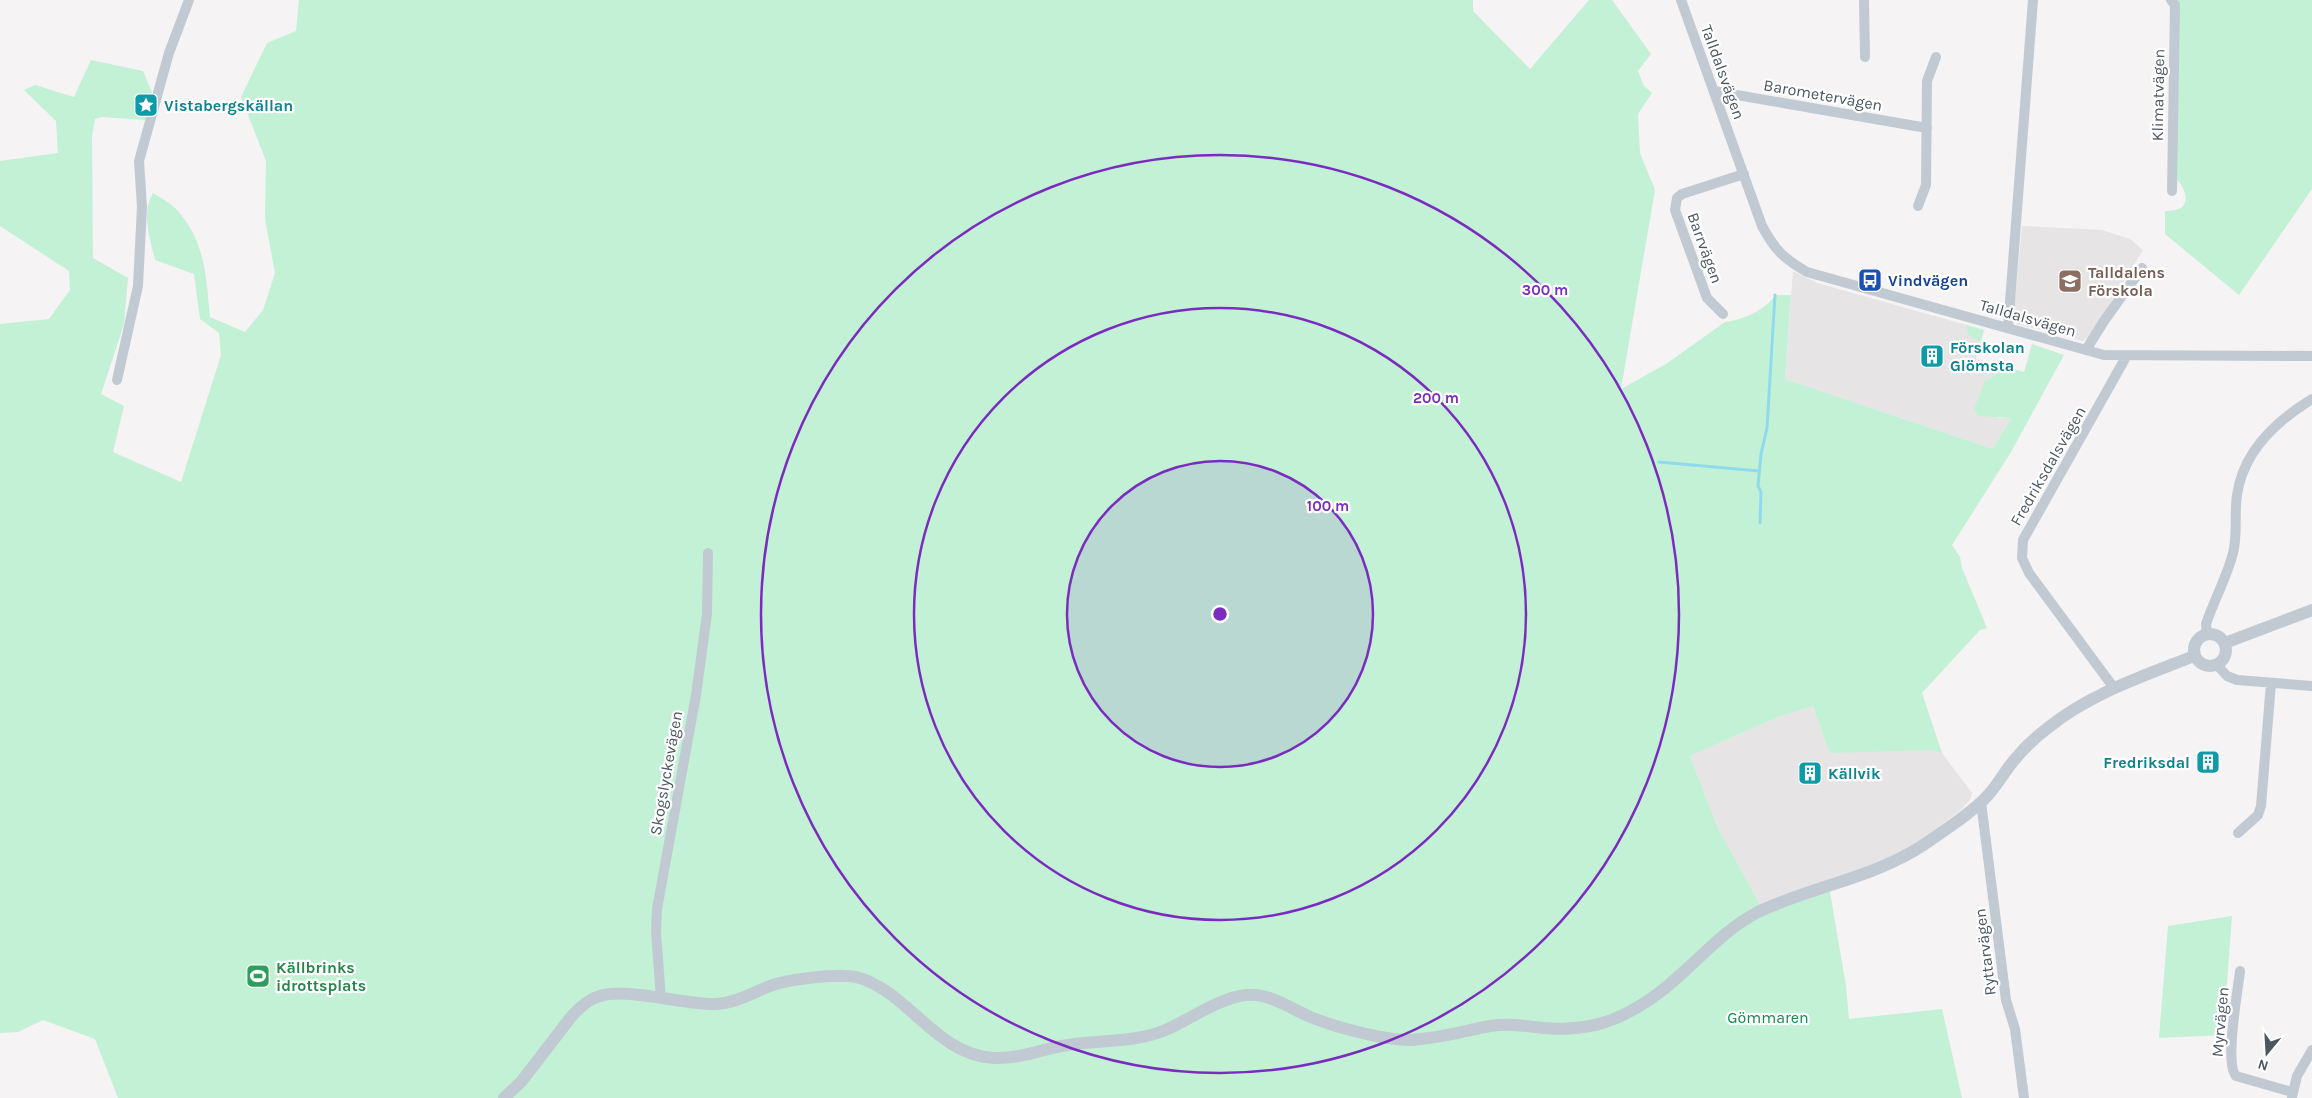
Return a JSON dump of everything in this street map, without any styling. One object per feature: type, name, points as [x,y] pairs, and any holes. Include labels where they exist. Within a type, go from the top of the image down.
[{"type":"street","points":[[117,380],[138,286],[142,208],[138,161],[169,53],[189,0]]},
{"type":"street","name":"Talldalsvägen","points":[[1681,0],[1762,226],[1782,257],[1795,265],[1815,274],[2104,355],[2126,357],[2312,356]]},
{"type":"street","points":[[1864,0],[1865,57]]},
{"type":"street","points":[[2008,328],[2033,0]]},
{"type":"street","name":"Klimatvägen","points":[[2171,0],[2175,5],[2172,192]]},
{"type":"street","points":[[1918,206],[1926,185],[1927,81],[1936,57]]},
{"type":"street","name":"Barometervägen","points":[[1714,91],[1927,128]]},
{"type":"street","name":"Barrvägen","points":[[1723,314],[1707,298],[1675,210],[1675,204],[1677,198],[1682,194],[1744,174]]},
{"type":"street","points":[[2086,350],[2104,320],[2142,268]]},
{"type":"street","name":"Fredriksdalsvägen","points":[[2114,688],[2029,573],[2022,558],[2021,549],[2023,540],[2037,513],[2117,377],[2126,357]]},
{"type":"street","points":[[2207,633],[2206,624],[2234,552],[2236,495],[2248,458],[2256,447],[2283,420],[2312,399]]},
{"type":"street","name":"Skogslyckevägen","points":[[661,998],[656,932],[658,909],[696,694],[707,614],[708,553]]},
{"type":"street","points":[[2225,643],[2312,610]]},
{"type":"street","points":[[2207,633],[2216,634],[2225,643],[2227,651],[2224,659],[2217,665],[2209,666],[2199,663],[2194,656],[2193,644],[2200,636],[2207,633]]},
{"type":"street","points":[[504,1098],[521,1082],[571,1017],[590,1000],[611,994],[720,1004],[738,1000],[776,984],[831,976],[856,977],[879,987],[952,1044],[975,1055],[996,1058],[1028,1055],[1072,1044],[1149,1035],[1162,1031],[1228,1000],[1247,995],[1274,1000],[1328,1023],[1404,1040],[1450,1036],[1492,1026],[1519,1025],[1565,1029],[1592,1026],[1621,1017],[1664,990],[1741,921],[1790,899],[1892,863],[1925,844],[1981,802],[2017,756],[2046,729],[2083,703],[2114,688],[2194,656]]},
{"type":"street","points":[[2217,665],[2226,676],[2237,680],[2312,686]]},
{"type":"street","points":[[2238,833],[2258,815],[2261,806],[2272,683]]},
{"type":"street","name":"Ryttarvägen","points":[[1981,802],[2006,1000],[2015,1029],[2024,1098]]},
{"type":"street","name":"Myrvägen","points":[[2240,971],[2231,1047],[2231,1069],[2236,1076],[2292,1095]]},
{"type":"street","points":[[2292,1095],[2301,1068],[2312,1050]]},
{"type":"shaded area","name":"Talldalens Förskola","points":[[2022,226],[2102,230],[2130,239],[2143,250],[2090,336],[2083,341],[2017,324],[2014,312]]},
{"type":"shaded area","points":[[1793,271],[1817,283],[1984,330],[1976,359],[2007,368],[1985,381],[1998,418],[2011,418],[1993,449],[1785,379]]},
{"type":"shaded area","points":[[1813,706],[1828,749],[1929,750],[1942,753],[1972,793],[1970,800],[1958,812],[1920,841],[1890,859],[1763,910],[1718,828],[1690,756],[1776,718]]},
{"type":"green space","name":"Gömmaren","points":[[299,0],[1473,0],[1473,11],[1530,69],[1589,0],[1612,0],[1651,54],[1638,71],[1644,86],[1652,93],[1638,114],[1640,153],[1655,190],[1621,389],[1666,364],[1725,322],[1739,319],[1760,310],[1775,295],[1791,295],[1785,379],[1993,449],[2011,418],[1978,416],[1974,409],[1985,381],[2007,368],[2024,372],[2032,344],[2064,355],[2011,452],[1952,545],[1960,557],[1962,568],[1987,628],[1980,630],[1922,693],[1942,753],[1929,750],[1832,753],[1828,749],[1813,706],[1776,718],[1690,756],[1718,828],[1763,910],[1829,886],[1846,986],[1849,1019],[1942,1009],[1962,1098],[118,1098],[95,1039],[43,1020],[18,1032],[0,1033],[0,324],[49,319],[70,290],[69,271],[0,226],[0,161],[58,153],[56,121],[24,90],[35,85],[74,97],[91,60],[143,71],[153,95],[146,120],[102,117],[95,119],[92,137],[93,258],[128,278],[124,324],[101,394],[124,406],[113,452],[181,482],[221,355],[219,333],[200,319],[194,274],[155,260],[147,218],[149,201],[153,193],[173,206],[187,223],[194,236],[206,275],[210,317],[245,332],[263,310],[275,273],[265,219],[266,161],[241,97],[267,43],[296,31]]},
{"type":"green space","points":[[2178,0],[2312,0],[2312,189],[2239,295],[2165,234],[2165,211],[2180,209],[2186,201],[2184,190],[2176,178]]},
{"type":"green space","points":[[1967,325],[1984,330],[1981,341],[1970,336],[1967,332]]},
{"type":"green space","points":[[2232,916],[2223,1035],[2159,1038],[2168,926]]},
{"type":"waterway","points":[[1760,523],[1761,492],[1758,486],[1761,454],[1767,428],[1775,295]]},
{"type":"waterway","points":[[1659,462],[1759,471]]},
{"type":"place","name":"Vistabergskällan","points":[[146,105]]},
{"type":"place","name":"Vindvägen","points":[[1870,280]]},
{"type":"place","name":"Talldalens Förskola","points":[[2070,281]]},
{"type":"place","name":"Förskolan Glömsta","points":[[1932,356]]},
{"type":"place","name":"Fredriksdal","points":[[2208,762]]},
{"type":"place","name":"Källvik","points":[[1810,773]]},
{"type":"place","name":"Källbrinks idrottsplats","points":[[258,976]]}]
